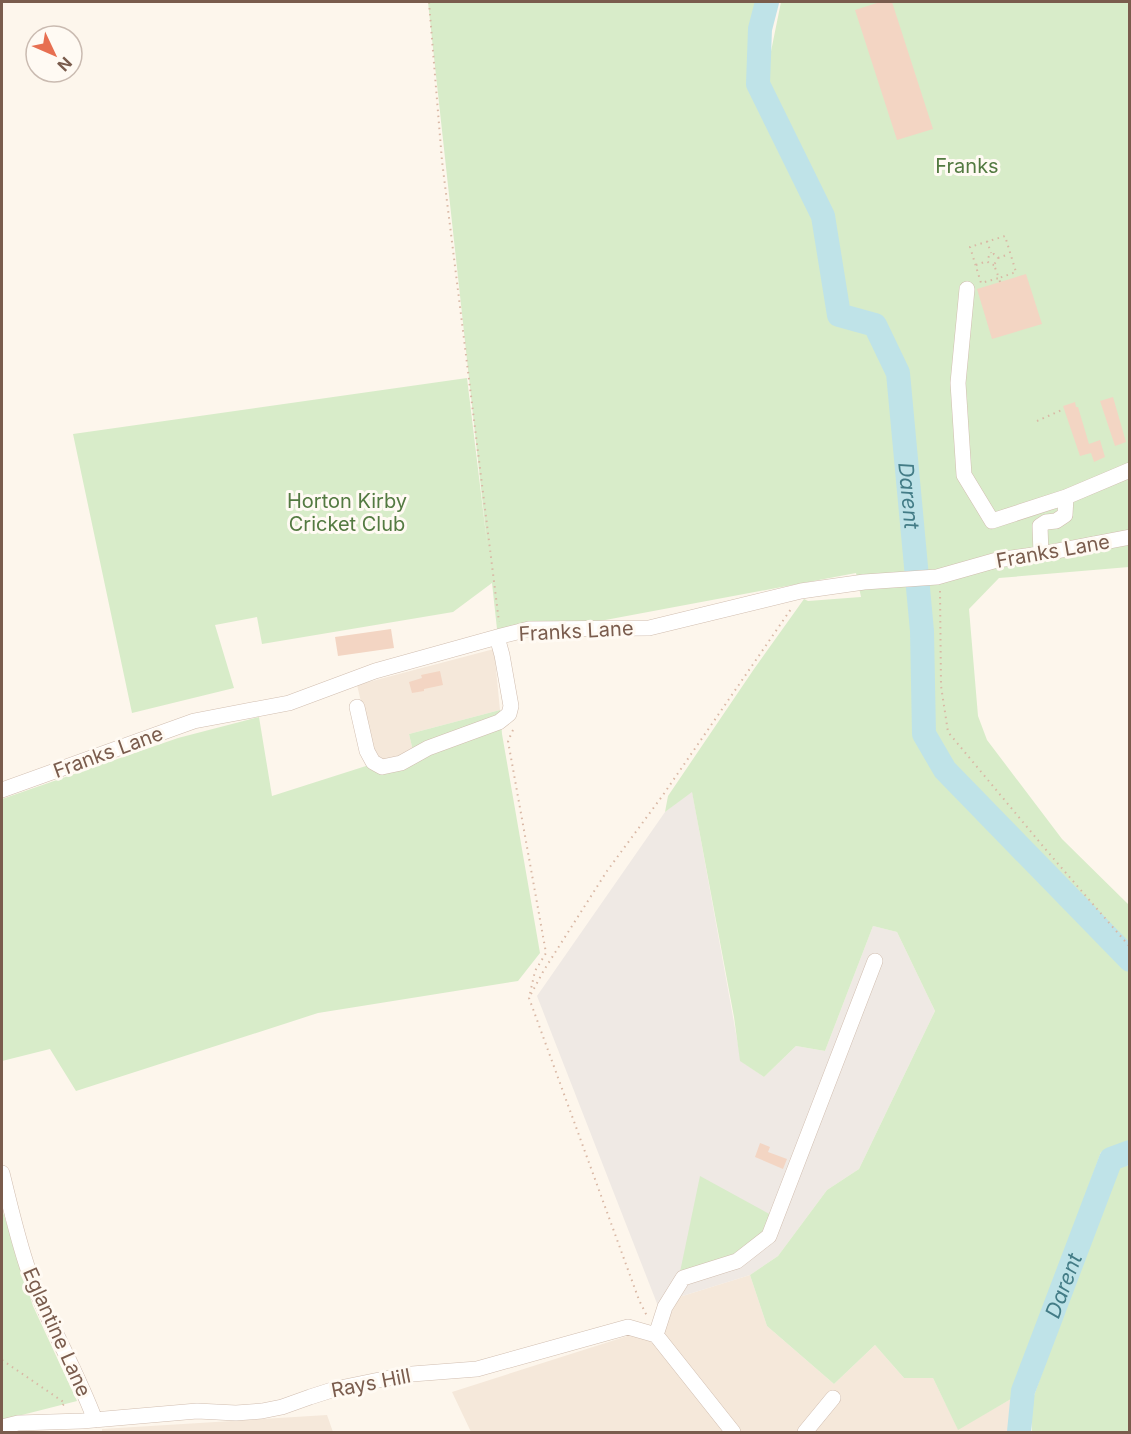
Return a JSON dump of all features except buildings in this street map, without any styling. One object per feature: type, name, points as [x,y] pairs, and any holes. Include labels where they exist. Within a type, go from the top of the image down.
[{"type":"street","points":[[967,289],[958,383],[964,475],[992,521],[1066,497],[1130,470]]},
{"type":"street","points":[[1041,554],[1040,526],[1046,522],[1056,521],[1065,515],[1066,497]]},
{"type":"street","name":"Franks Lane","points":[[2,790],[194,721],[289,704],[375,671],[530,629],[649,628],[801,591],[864,582],[937,577],[997,560],[1130,537]]},
{"type":"street","points":[[357,707],[367,751],[373,762],[382,768],[401,763],[428,748],[499,722],[509,714],[511,706],[499,636]]},
{"type":"street","points":[[733,1432],[656,1335],[665,1307],[683,1278],[737,1261],[769,1236],[875,961]]},
{"type":"street","name":"Eglantine Lane","points":[[2,1173],[28,1270],[51,1325],[83,1388],[86,1425]]},
{"type":"street","name":"Rays Hill","points":[[2,1427],[18,1423],[86,1425],[197,1411],[236,1413],[262,1411],[282,1407],[335,1389],[379,1380],[412,1374],[477,1369],[628,1327],[656,1335]]},
{"type":"street","points":[[805,1432],[832,1398]]},
{"type":"path","points":[[429,2],[443,173],[499,636]]},
{"type":"path","points":[[1005,236],[1010,254],[1016,272],[981,283],[970,247],[1005,236]]},
{"type":"path","points":[[976,265],[987,261],[991,254],[987,241]]},
{"type":"path","points":[[991,254],[998,258]]},
{"type":"path","points":[[998,258],[1010,254]]},
{"type":"path","points":[[994,265],[998,258]]},
{"type":"path","points":[[987,261],[994,265],[1000,282]]},
{"type":"path","points":[[1037,420],[1064,409]]},
{"type":"path","points":[[937,577],[940,586],[941,686],[948,732],[1130,947]]},
{"type":"path","points":[[529,998],[544,970],[607,871],[663,795],[798,599],[801,591]]},
{"type":"path","points":[[516,722],[508,741],[546,953],[535,971],[529,998],[639,1300],[656,1335]]},
{"type":"path","points":[[2,1360],[65,1403]]},
{"type":"shaded area","points":[[494,649],[500,710],[409,734],[413,751],[383,761],[374,756],[357,685]]},
{"type":"shaded area","points":[[692,791],[741,1061],[764,1077],[796,1046],[825,1051],[873,926],[897,932],[935,1011],[859,1169],[827,1190],[778,1256],[750,1275],[676,1298],[665,1324],[537,996],[665,812]]},
{"type":"shaded area","points":[[750,1275],[767,1326],[834,1384],[875,1345],[904,1378],[933,1378],[958,1429],[1011,1399],[1013,1432],[471,1432],[452,1392],[665,1324],[676,1298]]},
{"type":"shaded area","points":[[327,1415],[333,1432],[102,1432],[102,1429]]},
{"type":"green space","points":[[428,2],[758,2],[752,20],[752,89],[808,199],[766,76],[781,2],[1129,2],[1129,567],[999,578],[969,609],[978,716],[987,740],[1062,839],[1129,905],[1129,1149],[1101,1152],[1011,1399],[958,1430],[933,1378],[904,1378],[875,1345],[834,1384],[767,1326],[750,1275],[778,1256],[827,1190],[859,1169],[935,1011],[897,932],[873,926],[825,1051],[796,1046],[764,1077],[740,1061],[734,1017],[692,792],[665,812],[668,796],[804,599],[808,601],[861,597],[856,573],[600,621],[497,629],[492,583],[453,612],[262,644],[257,617],[215,625],[234,688],[132,713],[73,434],[467,378],[487,543]]},
{"type":"green space","points":[[500,710],[502,734],[540,953],[518,981],[318,1013],[76,1091],[50,1049],[2,1061],[2,799],[178,738],[259,717],[272,796],[413,751],[409,734]]},
{"type":"green space","points":[[1116,1165],[1129,1166],[1129,1432],[1032,1432],[1031,1404]]},
{"type":"green space","points":[[700,1176],[773,1216],[750,1251],[680,1272]]},
{"type":"green space","points":[[2,1209],[33,1306],[77,1401],[2,1420]]},
{"type":"waterway","name":"Darent","points":[[767,2],[760,29],[758,84],[823,216],[839,315],[875,325],[898,373],[922,631],[924,734],[945,770],[1130,960]]},
{"type":"waterway","name":"Darent","points":[[1019,1432],[1023,1391],[1111,1159],[1130,1152]]},
{"type":"park label","name":"Franks","points":[[967,166]]},
{"type":"park label","name":"Horton Kirby Cricket Club","points":[[347,512]]}]
